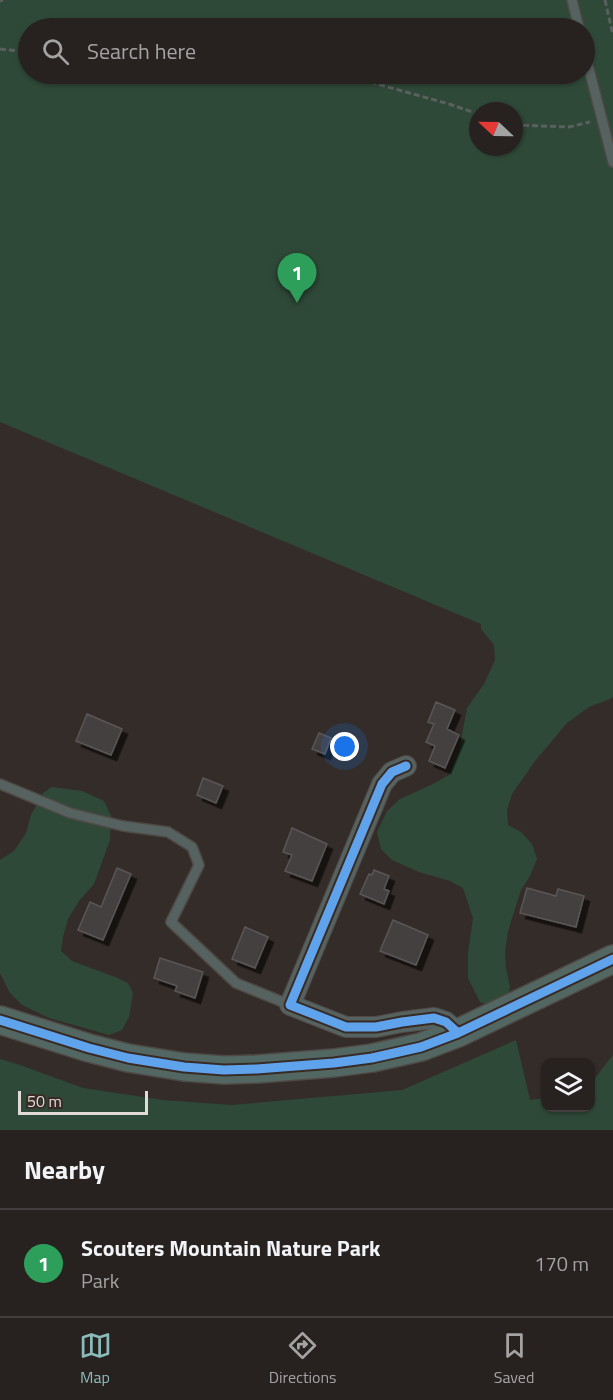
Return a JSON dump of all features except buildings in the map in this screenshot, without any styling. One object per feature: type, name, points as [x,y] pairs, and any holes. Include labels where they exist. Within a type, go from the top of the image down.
[{"type":"main road","points":[[0,1020],[128,1058],[184,1067],[224,1070],[334,1063],[372,1058],[421,1047],[458,1033],[613,959]]},
{"type":"street","points":[[406,766],[392,772],[382,784],[290,1005],[346,1027],[376,1027],[434,1018],[446,1022],[458,1033]]},
{"type":"lane","points":[[572,0],[576,18]]},
{"type":"lane","points":[[593,84],[613,162]]},
{"type":"lane","points":[[0,784],[70,813],[123,826],[168,832],[192,848],[198,865],[171,922],[236,983],[290,1005]]},
{"type":"path","points":[[605,0],[613,35]]},
{"type":"path","points":[[0,49],[18,51]]},
{"type":"path","points":[[377,84],[469,111]]},
{"type":"path","points":[[523,125],[569,127],[602,119]]},
{"type":"green space","points":[[0,0],[613,0],[613,697],[589,707],[567,723],[535,761],[512,794],[507,810],[508,825],[521,832],[532,844],[537,859],[521,890],[508,931],[505,952],[510,987],[506,1003],[494,1007],[480,1002],[468,978],[468,953],[473,918],[463,888],[392,860],[381,849],[377,832],[387,811],[400,799],[449,775],[459,751],[467,708],[484,684],[495,660],[494,645],[481,629],[481,624],[0,422]]},
{"type":"green space","points":[[52,787],[82,791],[104,801],[111,816],[110,840],[94,884],[79,901],[68,919],[61,951],[72,961],[128,983],[133,993],[129,1017],[122,1030],[109,1035],[49,1018],[22,1005],[10,993],[0,973],[0,860],[14,851],[26,833],[31,815],[43,793]]},
{"type":"green space","points":[[516,1040],[530,1100],[541,1099],[541,1112],[595,1112],[595,1078],[613,1055],[613,1130],[0,1130],[0,1059],[83,1088],[163,1100],[232,1105],[402,1090]]},
{"type":"cycle path","points":[[406,766],[392,772],[382,784],[290,1005],[346,1027],[376,1027],[434,1018],[446,1022],[458,1033]]},
{"type":"cycle path","points":[[0,1020],[128,1058],[184,1067],[224,1070],[334,1063],[372,1058],[421,1047],[458,1033],[613,959]]},
{"type":"place","name":"Scouters Mountain Nature Park","points":[[297,303]]}]
